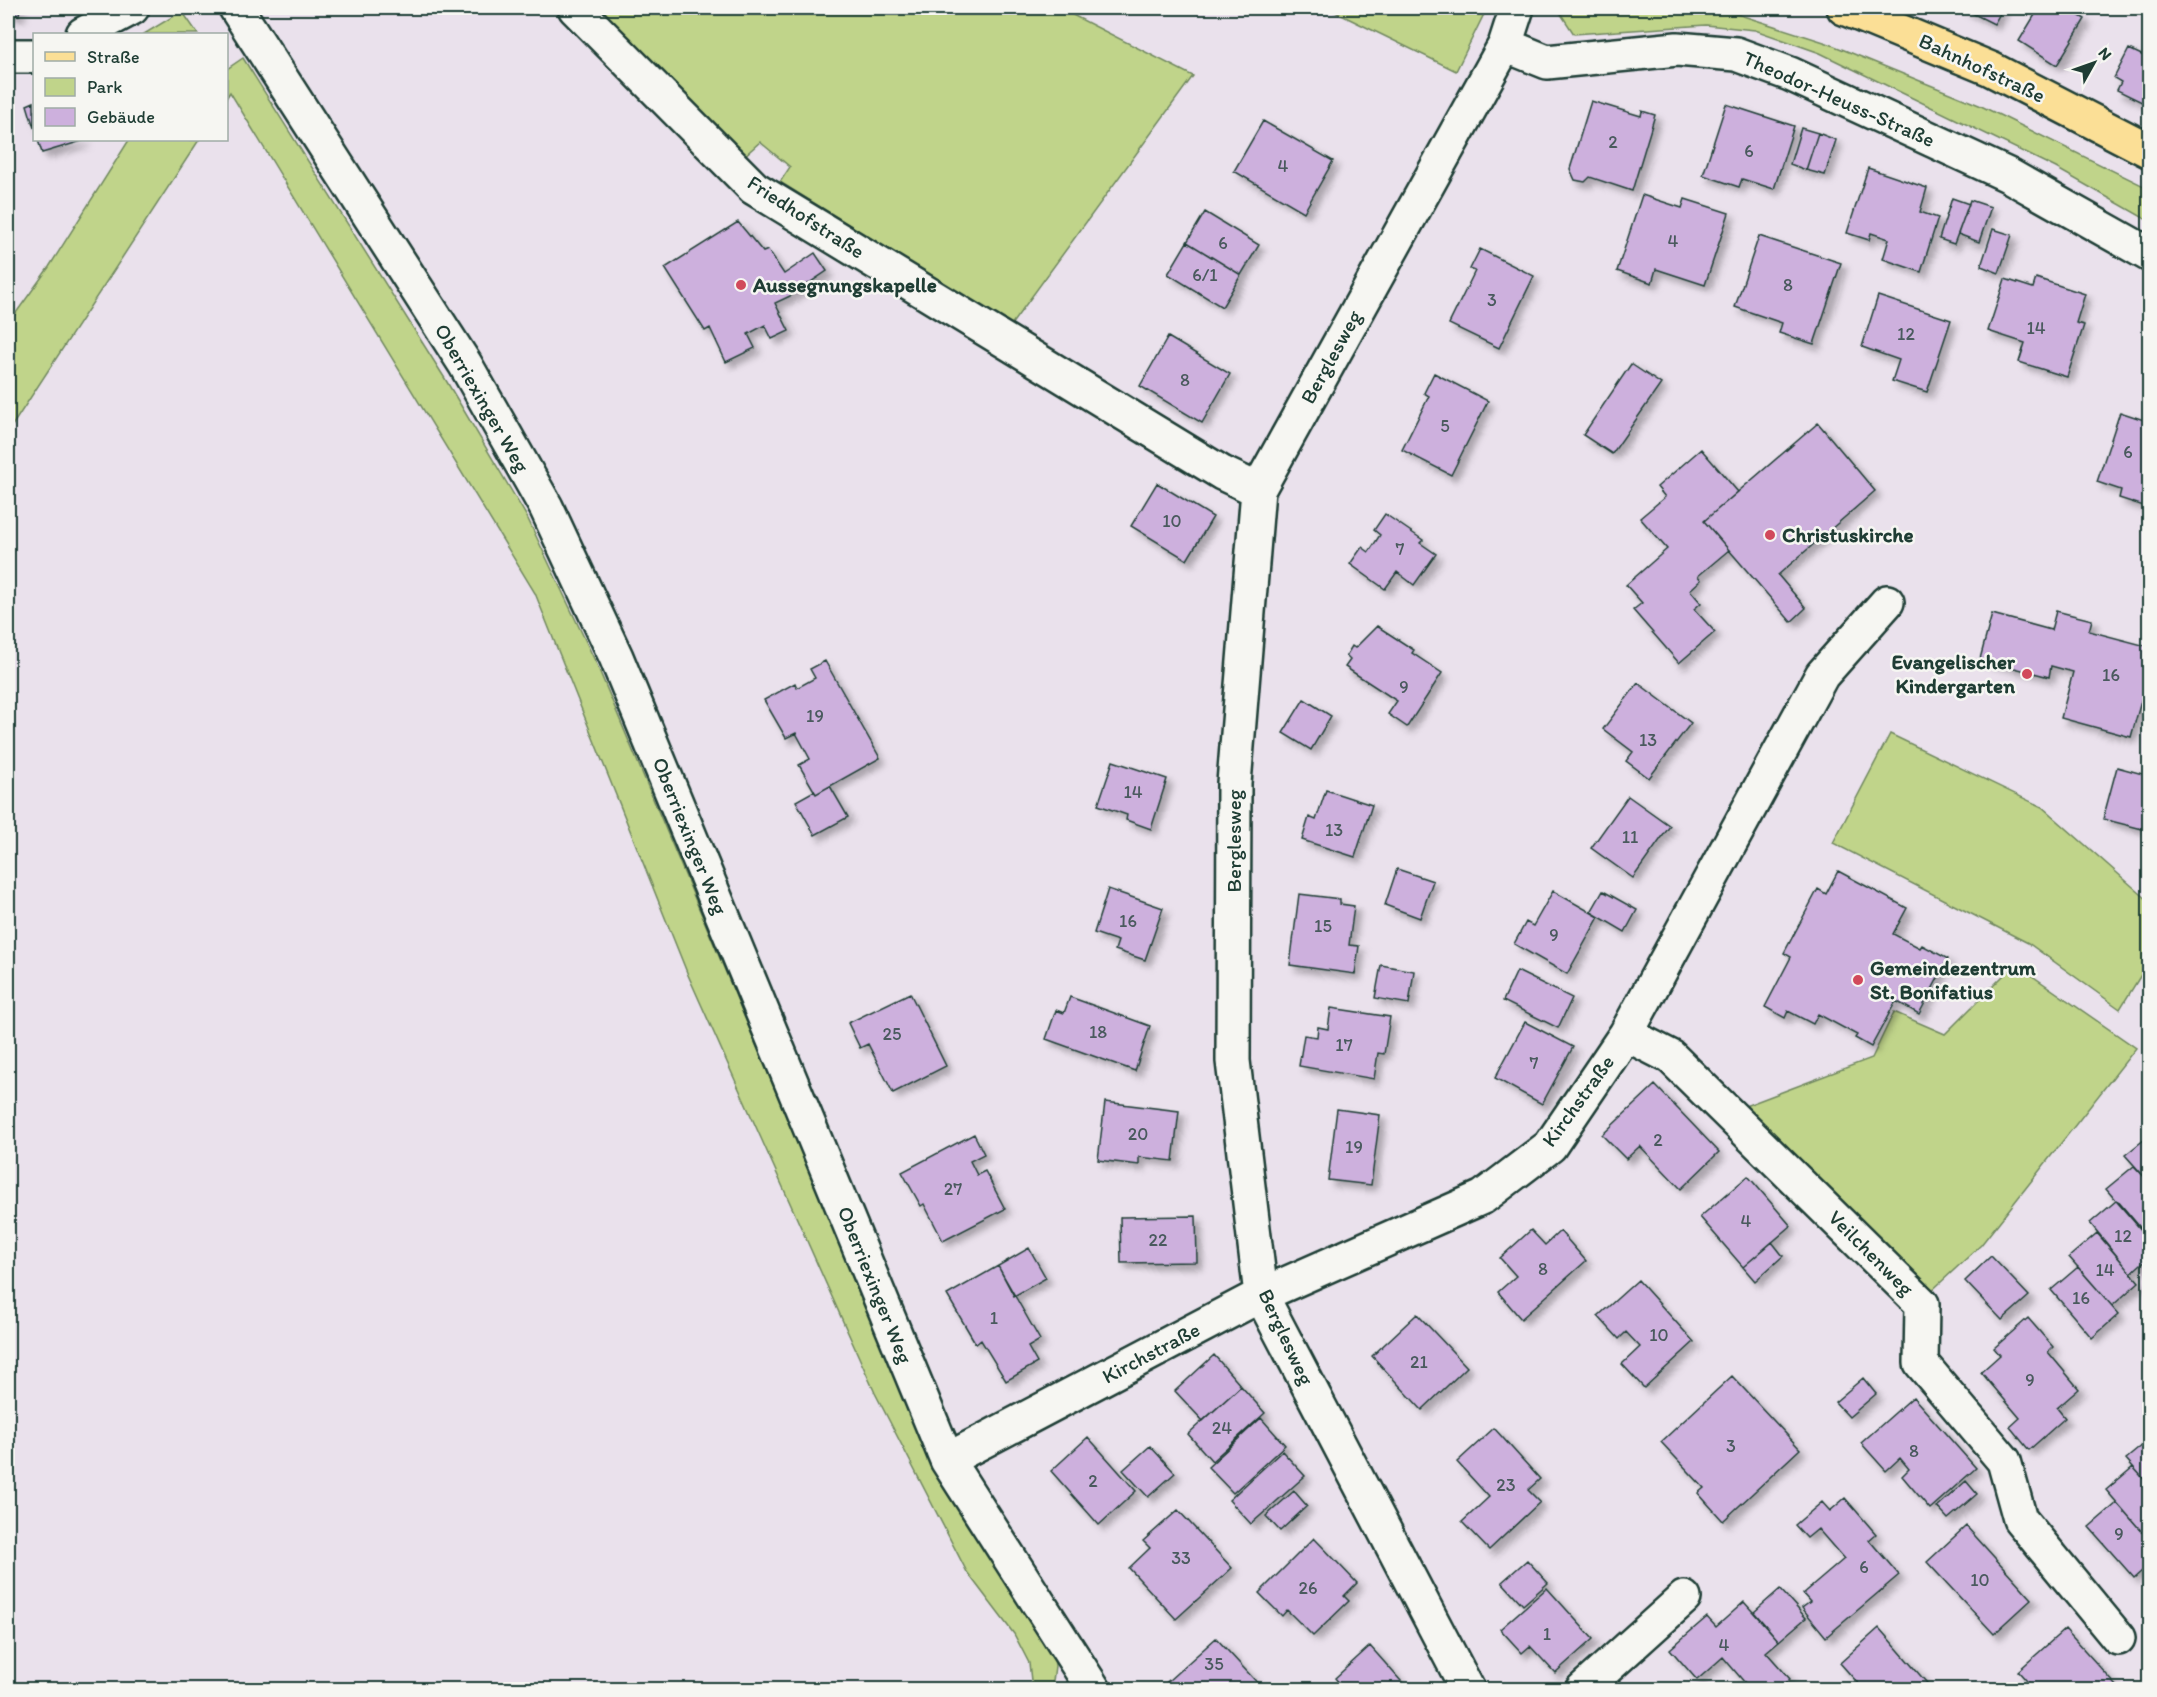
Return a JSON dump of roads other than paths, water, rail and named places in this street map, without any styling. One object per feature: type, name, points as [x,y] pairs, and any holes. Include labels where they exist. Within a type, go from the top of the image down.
[{"type":"main road","name":"Bahnhofstraße","points":[[1844,8],[1990,69],[2150,151]]},
{"type":"street","points":[[84,33],[132,8]]},
{"type":"street","name":"Oberriexinger Weg","points":[[236,8],[465,364],[546,507],[621,668],[947,1460],[1094,1689]]},
{"type":"street","name":"Friedhofstraße","points":[[575,8],[754,188],[1222,473],[1258,490]]},
{"type":"street","name":"Berglesweg","points":[[1468,1689],[1261,1295],[1233,1061],[1234,783],[1258,490],[1505,45],[1517,8]]},
{"type":"street","name":"Theodor-Heuss-Straße","points":[[1505,45],[1547,62],[1677,49],[1736,54],[1790,74],[2008,175],[2150,255]]},
{"type":"street","points":[[8,56],[33,56]]},
{"type":"street","name":"Kirchstraße","points":[[947,1460],[1261,1295],[1483,1197],[1550,1146],[1626,1034],[1822,675],[1887,602]]},
{"type":"street","name":"Veilchenweg","points":[[1626,1034],[1671,1057],[1922,1304],[1921,1363],[2004,1461],[2020,1520],[2118,1638]]},
{"type":"street","points":[[1582,1689],[1684,1598]]},
{"type":"place","name":"Aussegnungskapelle","points":[[741,285]]},
{"type":"place","name":"Christuskirche","points":[[1770,535]]},
{"type":"place","name":"Evangelischer Kindergarten","points":[[2027,674]]},
{"type":"place","name":"Gemeindezentrum St. Bonifatius","points":[[1858,980]]}]
